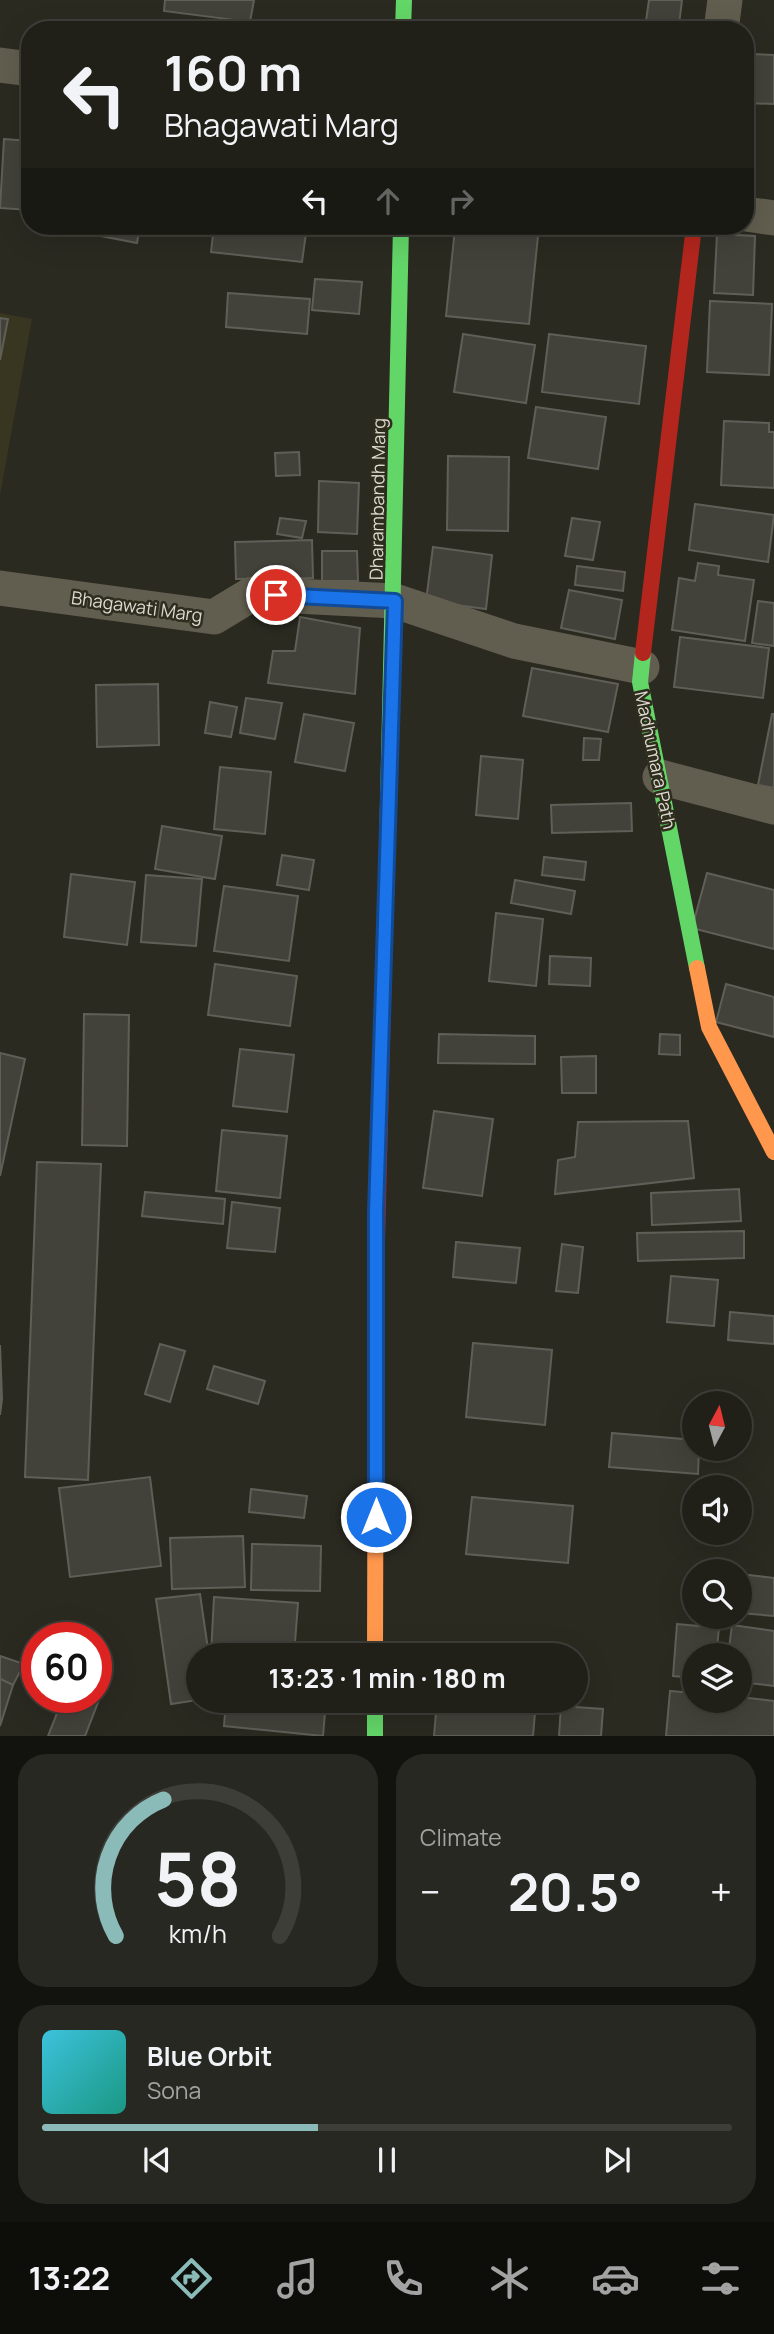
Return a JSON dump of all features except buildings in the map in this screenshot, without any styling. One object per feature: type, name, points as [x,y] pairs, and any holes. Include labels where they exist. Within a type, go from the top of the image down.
[{"type":"main road","points":[[404,0],[404,21]]},
{"type":"main road","name":"Dharambandh Marg","points":[[376,1643],[376,1212],[395,601],[401,235]]},
{"type":"main road","name":"Madhumara Path","points":[[693,235],[640,682],[709,1027],[774,1152]]},
{"type":"main road","points":[[375,1713],[375,1735]]},
{"type":"street","points":[[722,21],[725,0]]},
{"type":"street","points":[[0,65],[21,68]]},
{"type":"street","points":[[754,215],[774,218]]},
{"type":"street","name":"Bhagawati Marg","points":[[0,588],[214,617],[252,594],[395,601],[514,641],[642,667]]},
{"type":"street","points":[[660,777],[774,807]]},
{"type":"shaded area","points":[[0,313],[32,319],[0,495]]},
{"type":"traffic: fast","points":[[403,21],[404,0]]},
{"type":"traffic: fast","points":[[387,847],[401,235]]},
{"type":"traffic: fast","points":[[643,653],[640,682],[697,968]]},
{"type":"traffic: fast","points":[[375,1713],[375,1736]]},
{"type":"traffic: slow","points":[[697,968],[709,1027],[774,1152]]},
{"type":"traffic: slow","points":[[375,1643],[376,1281]]},
{"type":"traffic: jam","points":[[643,653],[693,235]]},
{"type":"traffic: jam","points":[[376,1281],[387,847]]},
{"type":"route","points":[[276,595],[395,601],[376,1212],[376,1517]]}]
